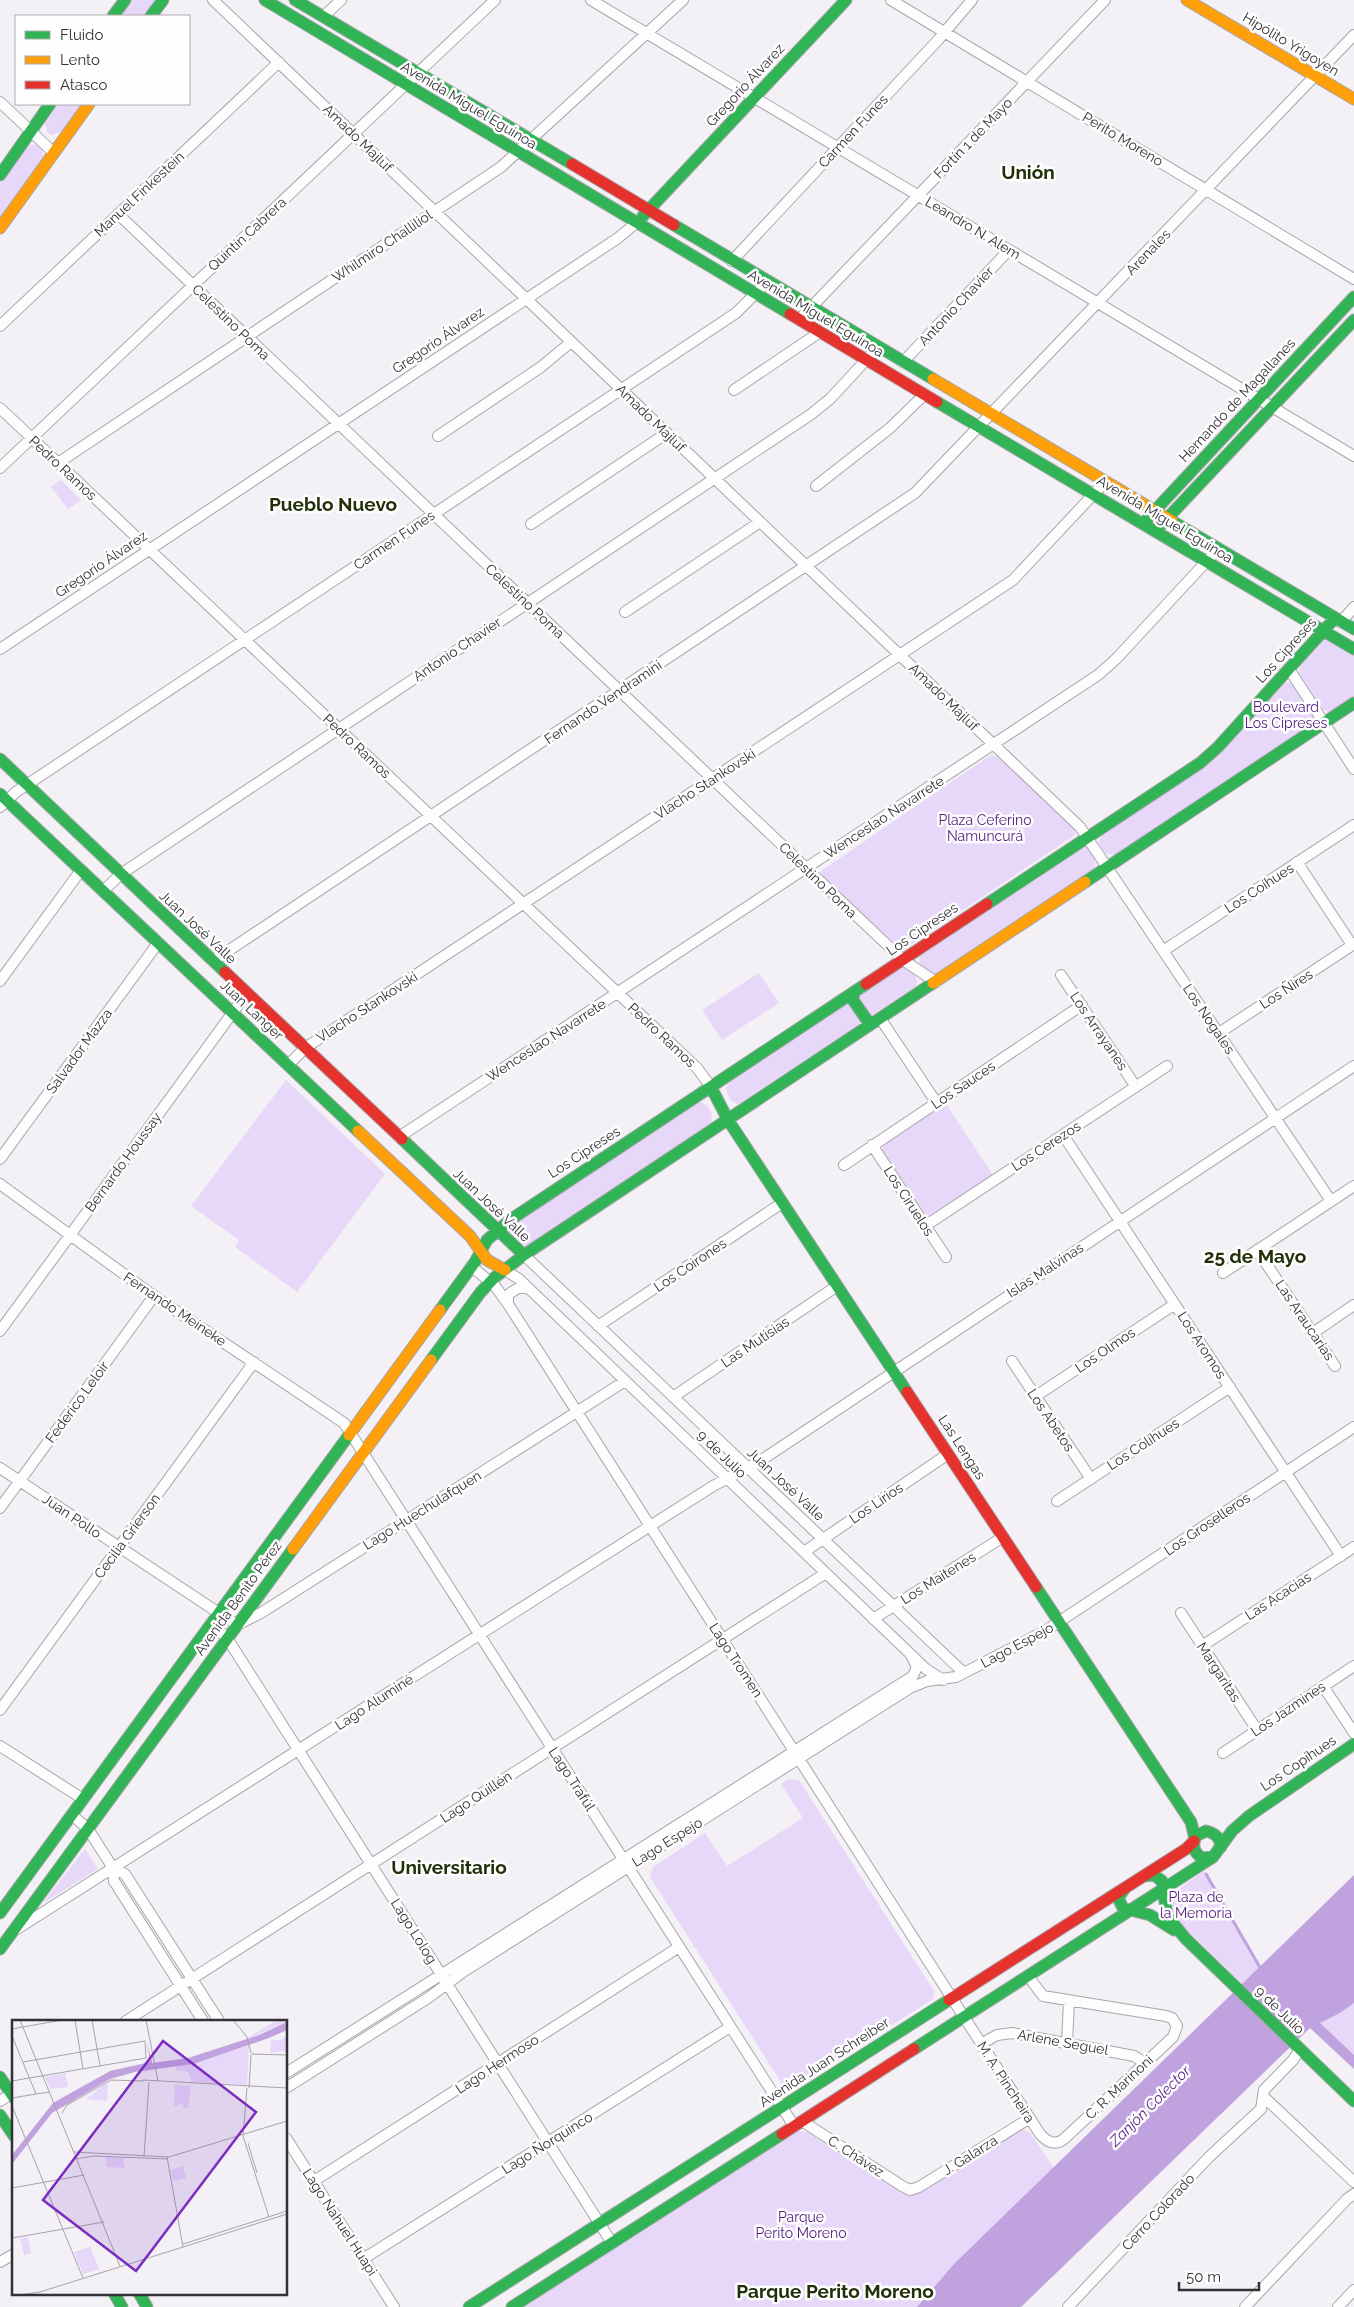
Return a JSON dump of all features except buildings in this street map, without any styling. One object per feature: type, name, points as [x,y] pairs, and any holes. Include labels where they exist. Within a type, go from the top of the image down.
[{"type":"main road","points":[[114,15],[125,0]]},
{"type":"main road","points":[[153,15],[163,0]]},
{"type":"main road","name":"Avenida Miguel Eguinoa","points":[[265,0],[636,223],[1354,649]]},
{"type":"main road","name":"Avenida Miguel Eguinoa","points":[[295,0],[1354,630]]},
{"type":"main road","name":"Gregorio Álvarez","points":[[636,223],[846,0]]},
{"type":"main road","name":"Hipólito Yrigoyen","points":[[1187,0],[1354,99]]},
{"type":"main road","points":[[0,175],[49,105]]},
{"type":"main road","points":[[0,228],[88,105]]},
{"type":"main road","name":"Hernando de Magallanes","points":[[1143,524],[1354,297]]},
{"type":"main road","points":[[1156,531],[1354,320]]},
{"type":"main road","name":"Los Cipreses","points":[[497,1230],[1205,759],[1324,631],[1338,620]]},
{"type":"main road","points":[[505,1270],[1354,703]]},
{"type":"main road","name":"Juan José Valle","points":[[0,759],[524,1256]]},
{"type":"main road","name":"Juan Langer","points":[[2,800],[81,870],[470,1236],[481,1250]]},
{"type":"main road","points":[[854,992],[853,1000],[864,1018],[869,1022],[878,1020]]},
{"type":"main road","name":"Las Lengas","points":[[711,1087],[728,1120],[782,1203],[1191,1822],[1194,1840]]},
{"type":"main road","name":"Avenida Benito Pérez","points":[[0,1913],[497,1230]]},
{"type":"main road","name":"9 de Julio","points":[[481,1250],[491,1263],[505,1270]]},
{"type":"main road","name":"Avenida Benito Pérez","points":[[0,1949],[490,1281],[505,1270]]},
{"type":"main road","name":"Los Copíhues","points":[[1207,1831],[1221,1828],[1259,1808],[1354,1744]]},
{"type":"main road","name":"Los Copíhues","points":[[1221,1847],[1232,1831],[1259,1808]]},
{"type":"main road","name":"Las Lengas","points":[[1191,1822],[1207,1831]]},
{"type":"main road","points":[[512,2307],[1214,1857],[1221,1847],[1218,1836],[1207,1831]]},
{"type":"main road","name":"Avenida Juan Schreiber","points":[[469,2307],[1188,1848],[1199,1834],[1207,1831]]},
{"type":"main road","points":[[1194,1840],[1194,1849],[1198,1856],[1206,1859],[1214,1857]]},
{"type":"main road","points":[[1144,1876],[1156,1876],[1162,1881],[1165,1888]]},
{"type":"main road","points":[[1125,1888],[1118,1900],[1123,1908],[1130,1911]]},
{"type":"main road","name":"9 de Julio","points":[[1165,1888],[1167,1916],[1186,1939],[1354,2101]]},
{"type":"main road","name":"9 de Julio","points":[[1130,1911],[1155,1918],[1186,1939]]},
{"type":"main road","points":[[0,2076],[12,2094]]},
{"type":"main road","points":[[0,2115],[12,2133]]},
{"type":"main road","points":[[115,2294],[122,2307]]},
{"type":"main road","points":[[140,2294],[147,2307]]},
{"type":"street","name":"Amado Majluf","points":[[213,0],[1078,824],[1087,837]]},
{"type":"street","points":[[323,17],[341,0]]},
{"type":"street","name":"Quintín Cabrera","points":[[0,468],[495,0]]},
{"type":"street","name":"Leandro N. Alem","points":[[591,0],[1354,456]]},
{"type":"street","name":"Whilmiro Challiliol","points":[[58,463],[495,172],[683,0]]},
{"type":"street","name":"Perito Moreno","points":[[891,0],[1354,279]]},
{"type":"street","name":"Carmen Funes","points":[[732,261],[945,32],[972,0]]},
{"type":"street","name":"Fortín 1 de Mayo","points":[[800,320],[1105,0]]},
{"type":"street","name":"Arenales","points":[[980,427],[1354,35]]},
{"type":"street","name":"Manuel Finkestein","points":[[0,326],[278,62]]},
{"type":"street","points":[[0,102],[54,153]]},
{"type":"street","name":"Celestino Poma","points":[[118,214],[902,960],[936,982]]},
{"type":"street","name":"Gregorio Álvarez","points":[[0,649],[527,299],[618,238],[636,223]]},
{"type":"street","name":"Antonio Chavier","points":[[903,362],[1009,250]]},
{"type":"street","name":"Carmen Funes","points":[[2,800],[740,310],[767,282]]},
{"type":"street","points":[[734,390],[820,332]]},
{"type":"street","points":[[438,436],[541,367],[571,342]]},
{"type":"street","name":"Antonio Chavier","points":[[103,891],[121,874],[817,410],[878,348]]},
{"type":"street","points":[[816,486],[884,433],[925,394]]},
{"type":"street","name":"Pedro Ramos","points":[[0,408],[700,1071],[711,1087]]},
{"type":"street","name":"Fernando Vendramini","points":[[213,961],[915,494],[980,427]]},
{"type":"street","points":[[531,524],[667,433]]},
{"type":"street","name":"Vlacho Stankovski","points":[[288,1065],[305,1048],[1013,580],[1105,482]]},
{"type":"street","points":[[625,612],[760,522]]},
{"type":"street","name":"Wenceslao Navarrete","points":[[399,1137],[1107,668],[1218,549]]},
{"type":"street","points":[[1338,620],[1354,607]]},
{"type":"street","points":[[1289,669],[1354,769]]},
{"type":"street","name":"Los Coíhues","points":[[1163,951],[1354,824]]},
{"type":"street","name":"Los Nogales","points":[[1087,837],[1331,1201]]},
{"type":"street","points":[[1297,862],[1353,944]]},
{"type":"street","points":[[0,981],[81,870]]},
{"type":"street","name":"Salvador Mazza","points":[[0,1159],[158,943]]},
{"type":"street","name":"Los Ñires","points":[[1218,1033],[1353,944]]},
{"type":"street","name":"Los Arrayanes","points":[[1061,975],[1136,1087]]},
{"type":"street","name":"Bernardo Houssay","points":[[0,1331],[247,993]]},
{"type":"street","name":"Los Sauces","points":[[844,1164],[1082,1005]]},
{"type":"street","points":[[878,1020],[936,1102]]},
{"type":"street","name":"Los Cerezos","points":[[925,1226],[1167,1066]]},
{"type":"street","name":"Islas Malvinas","points":[[736,1473],[748,1468],[893,1370],[1354,1066]]},
{"type":"street","name":"Los Aromos","points":[[1063,1135],[1341,1556]]},
{"type":"street","name":"Los Ciruelos","points":[[872,1145],[946,1257]]},
{"type":"street","name":"Fernando Meineke","points":[[0,1184],[154,1296],[337,1417],[350,1432]]},
{"type":"street","points":[[1223,1273],[1354,1186]]},
{"type":"street","name":"Los Coirones","points":[[598,1326],[782,1203]]},
{"type":"street","name":"Las Araucarias","points":[[1257,1250],[1335,1366]]},
{"type":"street","name":"Juan José Valle","points":[[524,1256],[964,1673]]},
{"type":"street","name":"Lago Tromen","points":[[472,1266],[490,1281],[508,1304],[964,2017]]},
{"type":"street","name":"9 de Julio","points":[[505,1270],[529,1289],[930,1673],[943,1680]]},
{"type":"street","name":"Las Mutisias","points":[[673,1397],[837,1286]]},
{"type":"street","points":[[508,1304],[508,1296],[516,1289],[523,1287],[529,1289]]},
{"type":"street","name":"Federico Leloir","points":[[0,1508],[154,1296]]},
{"type":"street","name":"Los Olmos","points":[[1036,1396],[1175,1304]]},
{"type":"street","points":[[1313,1333],[1354,1306]]},
{"type":"street","name":"Los Abetos","points":[[1012,1360],[1091,1479]]},
{"type":"street","name":"Cecilia Grierson","points":[[0,1710],[254,1362]]},
{"type":"street","name":"Lago Huechulafquen","points":[[237,1626],[261,1613],[625,1381]]},
{"type":"street","name":"Los Colíhues","points":[[1057,1501],[1230,1387]]},
{"type":"street","name":"Los Groselleros","points":[[1060,1622],[1354,1427]]},
{"type":"street","name":"Lago Trafúl","points":[[350,1432],[730,2027],[782,2107],[798,2124]]},
{"type":"street","name":"Los Lirios","points":[[804,1552],[948,1454]]},
{"type":"street","name":"Juan Pollo","points":[[0,1468],[218,1613]]},
{"type":"street","name":"Lago Aluminé","points":[[13,1932],[736,1473]]},
{"type":"street","name":"Los Maitenes","points":[[874,1619],[1003,1537]]},
{"type":"street","name":"Las Acacias","points":[[1202,1646],[1354,1547]]},
{"type":"street","name":"Lago Quillén","points":[[128,2020],[826,1573]]},
{"type":"street","points":[[218,1613],[237,1626]]},
{"type":"street","name":"Margaritas","points":[[1181,1613],[1257,1730]]},
{"type":"street","name":"Lago Espejo","points":[[796,1755],[910,1688],[927,1681],[943,1680],[964,1673],[1060,1622]]},
{"type":"street","name":"Lago Lolog","points":[[211,1623],[227,1638],[612,2243]]},
{"type":"street","name":"Lago Espejo","points":[[288,2072],[441,1975],[626,1863],[796,1755],[913,1676],[917,1667],[911,1655]]},
{"type":"street","name":"Los Jazmines","points":[[1223,1753],[1354,1666]]},
{"type":"street","points":[[1323,1686],[1354,1733]]},
{"type":"street","points":[[0,1746],[83,1799]]},
{"type":"street","points":[[72,1815],[88,1829],[113,1868],[114,1881],[203,2020]]},
{"type":"street","name":"Lago Espejo","points":[[288,2087],[447,1984],[626,1863]]},
{"type":"street","points":[[113,1868],[125,1874],[218,2020]]},
{"type":"street","name":"Lago Hermoso","points":[[314,2181],[679,1947]]},
{"type":"street","points":[[1028,1976],[1041,1995],[1069,2001],[1067,2043]]},
{"type":"street","name":"C. R. Marinoni","points":[[1052,2143],[1064,2139],[1175,2035],[1177,2029],[1176,2023],[1166,2016],[1069,2001]]},
{"type":"street","name":"M. A. Pincheira","points":[[964,2017],[1030,2118],[1044,2138],[1052,2143]]},
{"type":"street","name":"Lago Ñorquinco","points":[[363,2259],[730,2027]]},
{"type":"street","name":"Arlene Seguel","points":[[981,2044],[996,2035],[1008,2032],[1134,2056],[1145,2063]]},
{"type":"street","name":"Cerro Colorado","points":[[1068,2307],[1204,2162],[1262,2107],[1264,2090],[1293,2060],[1299,2049]]},
{"type":"street","points":[[0,2101],[12,2095]]},
{"type":"street","points":[[1263,2096],[1354,2182]]},
{"type":"street","name":"J. Galarza","points":[[910,2190],[919,2187],[1030,2118]]},
{"type":"street","name":"C. Chávez","points":[[798,2124],[910,2190]]},
{"type":"street","name":"Lago Nahuel Huapi","points":[[288,2141],[394,2307]]},
{"type":"street","points":[[1245,2307],[1350,2196]]},
{"type":"street","points":[[0,2262],[12,2255]]},
{"type":"street","points":[[1338,2307],[1354,2290]]},
{"type":"green space","points":[[131,0],[158,0],[147,15],[121,15]]},
{"type":"green space","points":[[57,105],[81,105],[61,132],[52,135],[47,132],[45,123]]},
{"type":"green space","points":[[34,144],[42,148],[43,157],[0,217],[0,184],[26,148]]},
{"type":"green space","points":[[61,480],[81,500],[68,509],[51,487]]},
{"type":"green space","name":"Boulevard Los Cipreses","points":[[1325,638],[1354,653],[1354,697],[1328,712],[1322,709],[1299,673],[1300,666]]},
{"type":"green space","name":"Boulevard Los Cipreses","points":[[1292,682],[1316,719],[1315,721],[1114,855],[1105,853],[1099,842],[1102,834],[1208,765],[1285,683]]},
{"type":"green space","name":"Plaza Ceferino Namuncurá","points":[[991,755],[998,757],[1074,828],[1076,834],[906,948],[899,949],[822,876],[821,871]]},
{"type":"green space","points":[[1085,847],[1090,849],[1096,858],[1094,868],[934,974],[930,974],[920,966],[919,957]]},
{"type":"green space","points":[[903,966],[914,974],[917,982],[916,986],[871,1016],[858,996]]},
{"type":"green space","points":[[759,973],[779,1003],[722,1040],[702,1010]]},
{"type":"green space","points":[[849,1001],[864,1022],[738,1104],[732,1102],[728,1094],[727,1084]]},
{"type":"green space","points":[[286,1080],[385,1174],[297,1292],[235,1247],[239,1240],[191,1206]]},
{"type":"green space","points":[[699,1102],[706,1105],[710,1110],[712,1116],[711,1123],[526,1246],[508,1232],[509,1228]]},
{"type":"green space","points":[[946,1104],[993,1175],[931,1216],[923,1215],[882,1149],[886,1143]]},
{"type":"green space","points":[[789,1779],[799,1780],[934,1991],[933,1999],[792,2088],[783,2085],[650,1877],[653,1867],[705,1833],[727,1866],[803,1818],[781,1784]]},
{"type":"green space","points":[[85,1849],[98,1869],[43,1903]]},
{"type":"green space","name":"Plaza de la Memoria","points":[[1204,1871],[1260,1968],[1244,1985],[1171,1914],[1170,1896]]},
{"type":"green space","points":[[1354,2003],[1354,2055],[1319,2023],[1340,2013]]},
{"type":"green space","name":"Parque Perito Moreno","points":[[1021,2129],[1030,2133],[1054,2168],[946,2273],[917,2307],[521,2307],[798,2131],[807,2132],[898,2190],[909,2194],[921,2192]]},
{"type":"water","name":"Zanjón Colector","points":[[1354,1875],[1354,2003],[1340,2013],[1320,2023],[1354,2055],[1354,2069],[1310,2028],[1021,2307],[917,2307],[954,2264]]},
{"type":"waterway","points":[[1206,1874],[1262,1971]]},
{"type":"traffic: fast","points":[[114,15],[125,0]]},
{"type":"traffic: fast","points":[[152,15],[163,0]]},
{"type":"traffic: fast","points":[[265,0],[790,314]]},
{"type":"traffic: fast","points":[[295,0],[572,164]]},
{"type":"traffic: fast","points":[[643,216],[846,0]]},
{"type":"traffic: fast","points":[[0,175],[49,105]]},
{"type":"traffic: fast","points":[[674,225],[933,379]]},
{"type":"traffic: fast","points":[[1148,518],[1354,297]]},
{"type":"traffic: fast","points":[[1161,525],[1354,320]]},
{"type":"traffic: fast","points":[[937,402],[1354,649]]},
{"type":"traffic: fast","points":[[1172,521],[1354,629]]},
{"type":"traffic: fast","points":[[987,904],[1200,763],[1218,747],[1335,618]]},
{"type":"traffic: fast","points":[[1085,882],[1354,703]]},
{"type":"traffic: fast","points":[[0,759],[225,972]]},
{"type":"traffic: fast","points":[[0,794],[358,1131]]},
{"type":"traffic: fast","points":[[431,1360],[480,1293],[494,1278],[524,1255],[933,983]]},
{"type":"traffic: fast","points":[[440,1310],[475,1262],[487,1240],[510,1220],[866,984]]},
{"type":"traffic: fast","points":[[854,992],[853,1000],[869,1023],[875,1022]]},
{"type":"traffic: fast","points":[[711,1087],[728,1120],[907,1392]]},
{"type":"traffic: fast","points":[[402,1139],[524,1255]]},
{"type":"traffic: fast","points":[[0,1913],[349,1435]]},
{"type":"traffic: fast","points":[[0,1949],[293,1549]]},
{"type":"traffic: fast","points":[[1036,1587],[1191,1822],[1195,1839]]},
{"type":"traffic: fast","points":[[914,2049],[1213,1857],[1232,1831],[1249,1816],[1354,1744]]},
{"type":"traffic: fast","points":[[1213,1857],[1202,1858],[1195,1851],[1194,1842],[1196,1836],[1206,1831],[1212,1833],[1218,1838],[1221,1847]]},
{"type":"traffic: fast","points":[[1144,1876],[1154,1875],[1162,1881],[1167,1916],[1186,1939],[1354,2101]]},
{"type":"traffic: fast","points":[[1125,1888],[1118,1898],[1123,1908],[1150,1915],[1174,1930]]},
{"type":"traffic: fast","points":[[469,2307],[949,2000]]},
{"type":"traffic: fast","points":[[0,2077],[12,2095]]},
{"type":"traffic: fast","points":[[0,2115],[12,2133]]},
{"type":"traffic: fast","points":[[512,2307],[782,2134]]},
{"type":"traffic: fast","points":[[115,2294],[122,2307]]},
{"type":"traffic: fast","points":[[140,2294],[147,2307]]},
{"type":"traffic: slow","points":[[1187,0],[1354,99]]},
{"type":"traffic: slow","points":[[0,228],[88,105]]},
{"type":"traffic: slow","points":[[933,379],[1172,521]]},
{"type":"traffic: slow","points":[[933,983],[1085,882]]},
{"type":"traffic: slow","points":[[358,1131],[470,1236],[487,1260],[505,1270]]},
{"type":"traffic: slow","points":[[349,1435],[440,1310]]},
{"type":"traffic: slow","points":[[293,1549],[431,1360]]},
{"type":"traffic: jam","points":[[572,164],[674,225]]},
{"type":"traffic: jam","points":[[790,314],[937,402]]},
{"type":"traffic: jam","points":[[866,984],[987,904]]},
{"type":"traffic: jam","points":[[225,972],[402,1139]]},
{"type":"traffic: jam","points":[[907,1392],[1036,1587]]},
{"type":"traffic: jam","points":[[949,2000],[1186,1849],[1194,1841]]},
{"type":"traffic: jam","points":[[782,2134],[914,2049]]},
{"type":"district","name":"Unión","points":[[1028,172]]},
{"type":"district","name":"Pueblo Nuevo","points":[[333,504]]},
{"type":"district","name":"25 de Mayo","points":[[1255,1256]]},
{"type":"district","name":"Universitario","points":[[449,1867]]},
{"type":"district","name":"Parque Perito Moreno","points":[[835,2291]]}]
